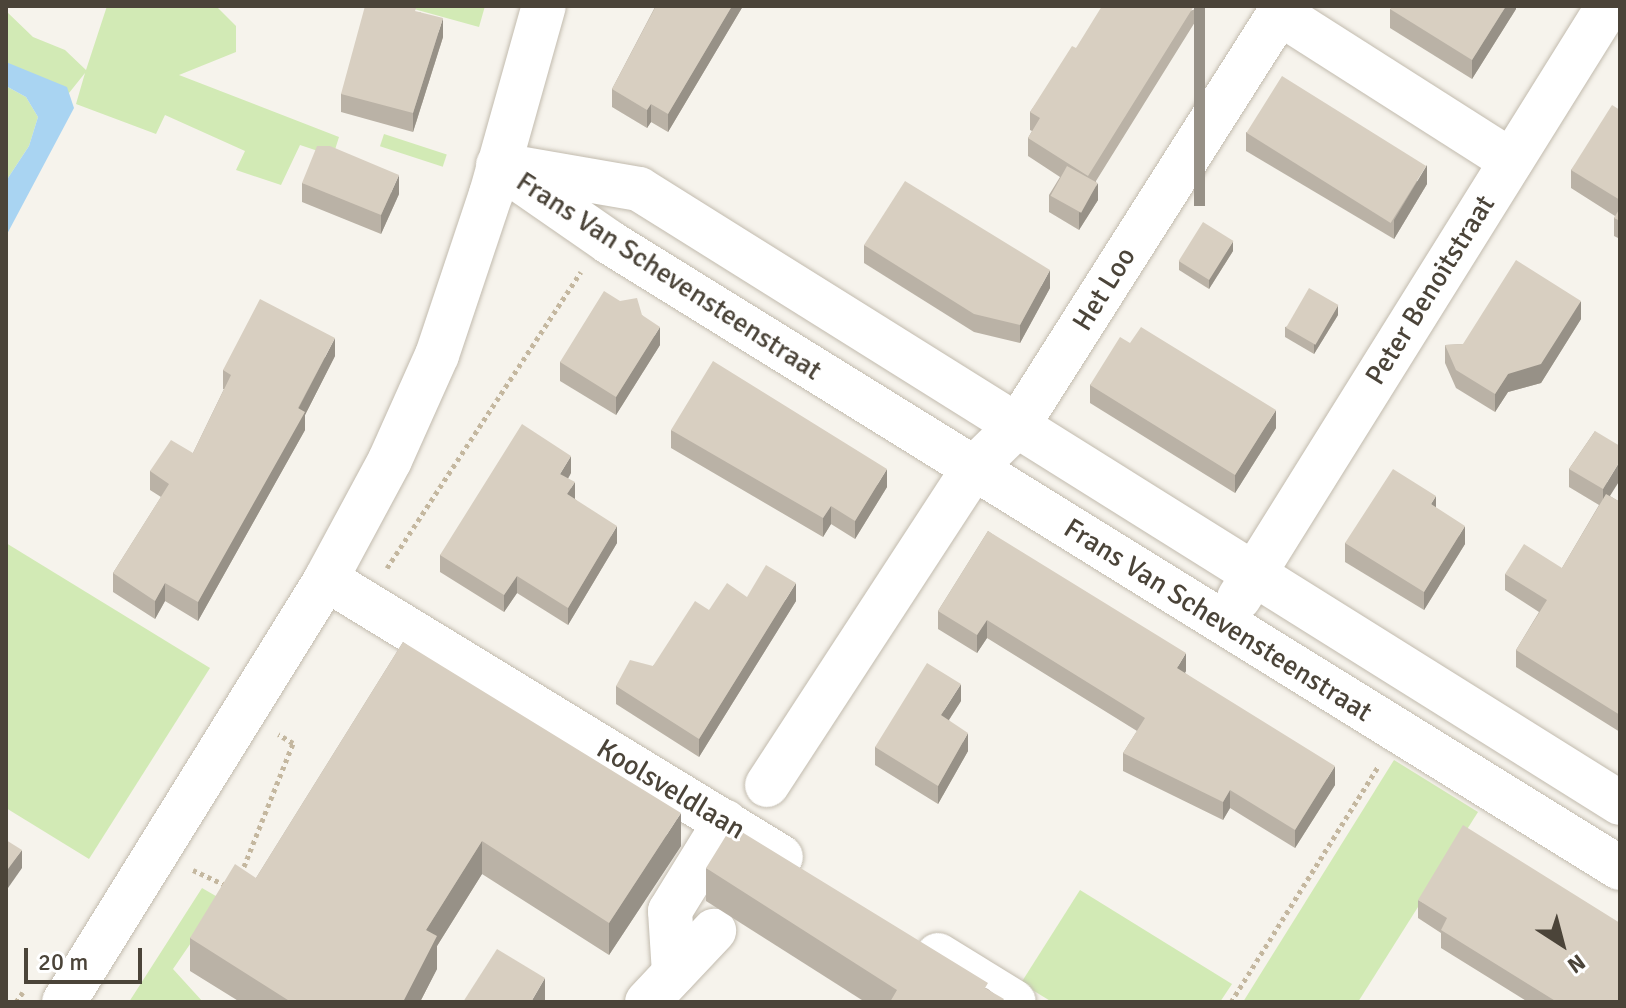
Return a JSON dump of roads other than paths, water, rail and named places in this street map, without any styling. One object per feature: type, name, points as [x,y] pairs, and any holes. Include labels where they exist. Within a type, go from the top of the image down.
[{"type":"street","points":[[44,995],[326,579],[390,460],[437,355],[498,165],[544,6]]},
{"type":"street","name":"Peter Benoitstraat","points":[[1223,623],[1608,6]]},
{"type":"street","name":"Het Loo","points":[[767,785],[974,468],[1018,425],[1279,13],[1511,161]]},
{"type":"street","name":"Frans Van Schevensteenstraat","points":[[498,165],[603,238],[1620,868]]},
{"type":"street","name":"Frans Van Schevensteenstraat","points":[[498,165],[639,189],[1620,803]]},
{"type":"street","name":"Koolsveldlaan","points":[[326,579],[817,879]]},
{"type":"street","points":[[660,988],[670,911],[725,822]]},
{"type":"street","points":[[660,988],[714,931]]},
{"type":"street","points":[[909,936],[1014,1002]]},
{"type":"water","points":[[6,62],[67,87],[74,108],[6,236],[6,181],[29,146],[38,117],[26,97],[6,86]]}]
